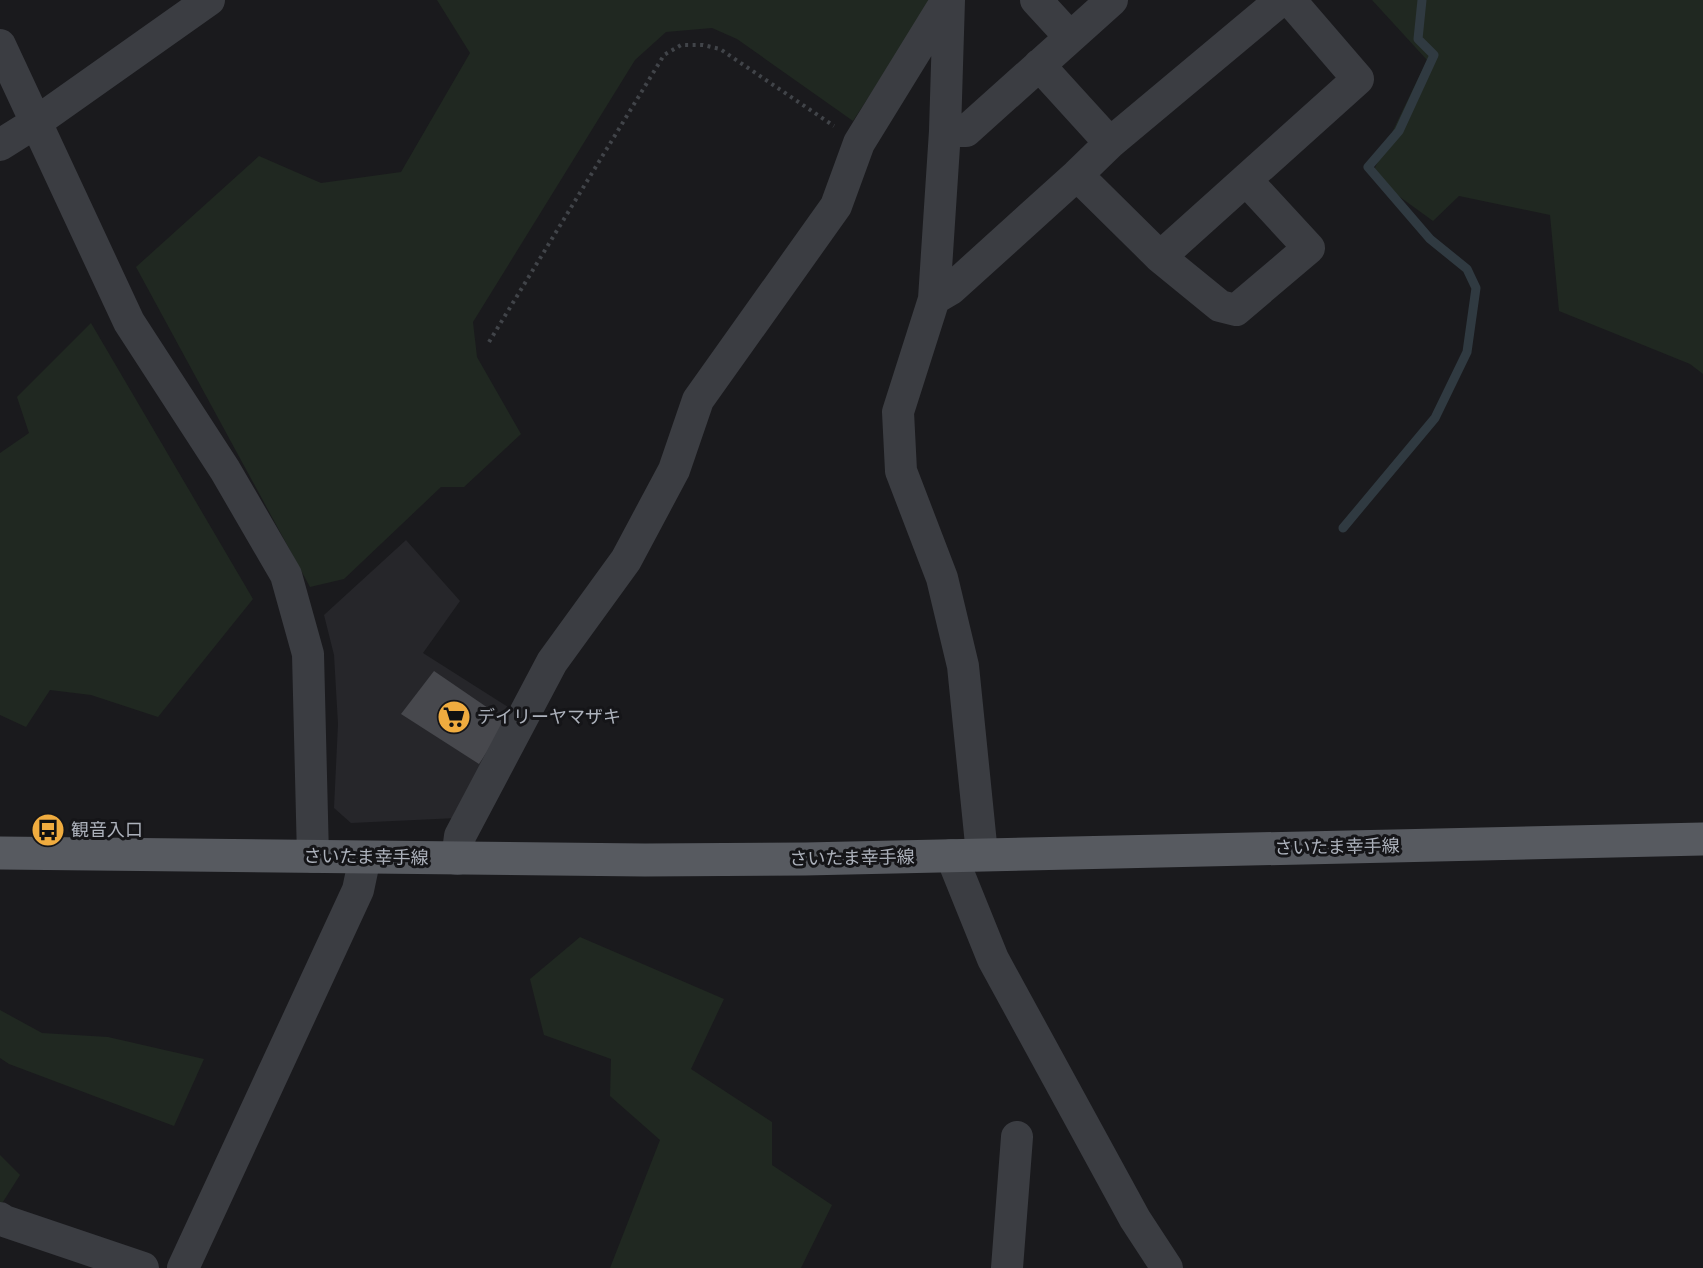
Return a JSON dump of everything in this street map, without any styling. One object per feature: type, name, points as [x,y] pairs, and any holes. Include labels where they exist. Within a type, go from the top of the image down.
[{"type":"main road","name":"さいたま幸手線","points":[[0,853],[457,859],[805,859],[1703,839]]},
{"type":"street","points":[[0,145],[35,123],[209,0]]},
{"type":"street","points":[[948,0],[945,131],[934,299],[898,412],[901,471],[942,578],[963,666],[967,855],[993,959],[1135,1219],[1167,1268]]},
{"type":"street","points":[[457,859],[460,836],[552,662],[626,560],[674,470],[698,400],[836,206],[859,143],[948,0]]},
{"type":"street","points":[[1036,0],[1070,37]]},
{"type":"street","points":[[945,131],[966,131],[1112,0]]},
{"type":"street","points":[[934,299],[951,289],[1110,143],[1281,0]]},
{"type":"street","points":[[1160,257],[1358,79],[1290,0]]},
{"type":"street","points":[[0,45],[129,322],[225,470],[286,574],[308,654],[313,857]]},
{"type":"street","points":[[1039,65],[1110,143]]},
{"type":"street","points":[[1077,175],[1160,257],[1220,306],[1236,310],[1309,248],[1246,180]]},
{"type":"street","points":[[183,1268],[358,890],[365,857]]},
{"type":"street","points":[[1007,1268],[1017,1137]]},
{"type":"street","points":[[0,1218],[143,1268]]},
{"type":"path","points":[[489,342],[664,56],[681,45],[703,45],[720,50],[859,143]]},
{"type":"shaded area","points":[[437,0],[928,0],[927,7],[853,121],[737,39],[712,28],[666,32],[635,60],[473,322],[477,357],[521,434],[464,487],[441,487],[344,579],[310,587],[136,267],[259,156],[321,183],[401,172],[470,53]]},
{"type":"shaded area","points":[[1372,0],[1703,0],[1703,374],[1690,364],[1559,311],[1550,215],[1459,196],[1433,221],[1371,176],[1427,60]]},
{"type":"shaded area","points":[[91,323],[253,599],[158,717],[91,695],[50,690],[26,727],[0,715],[0,453],[29,433],[17,397]]},
{"type":"shaded area","points":[[406,540],[460,601],[423,653],[516,712],[457,818],[351,823],[334,808],[338,724],[334,655],[324,615]]},
{"type":"shaded area","points":[[580,937],[724,999],[691,1069],[772,1122],[772,1165],[832,1205],[801,1268],[610,1268],[660,1140],[610,1096],[611,1059],[544,1035],[530,979]]},
{"type":"shaded area","points":[[0,1010],[42,1033],[108,1037],[204,1059],[174,1126],[9,1064],[0,1058]]},
{"type":"shaded area","points":[[0,1155],[20,1175],[1,1205],[0,1204]]},
{"type":"building","name":"デイリーヤマザキ","points":[[434,671],[507,721],[479,764],[401,714]]},
{"type":"waterway","points":[[1343,528],[1435,418],[1467,352],[1476,288],[1467,269],[1430,239],[1368,167],[1399,131],[1434,55],[1418,39],[1422,0]]},
{"type":"place","name":"デイリーヤマザキ","points":[[454,717]]},
{"type":"place","name":"観音入口","points":[[48,830]]}]
